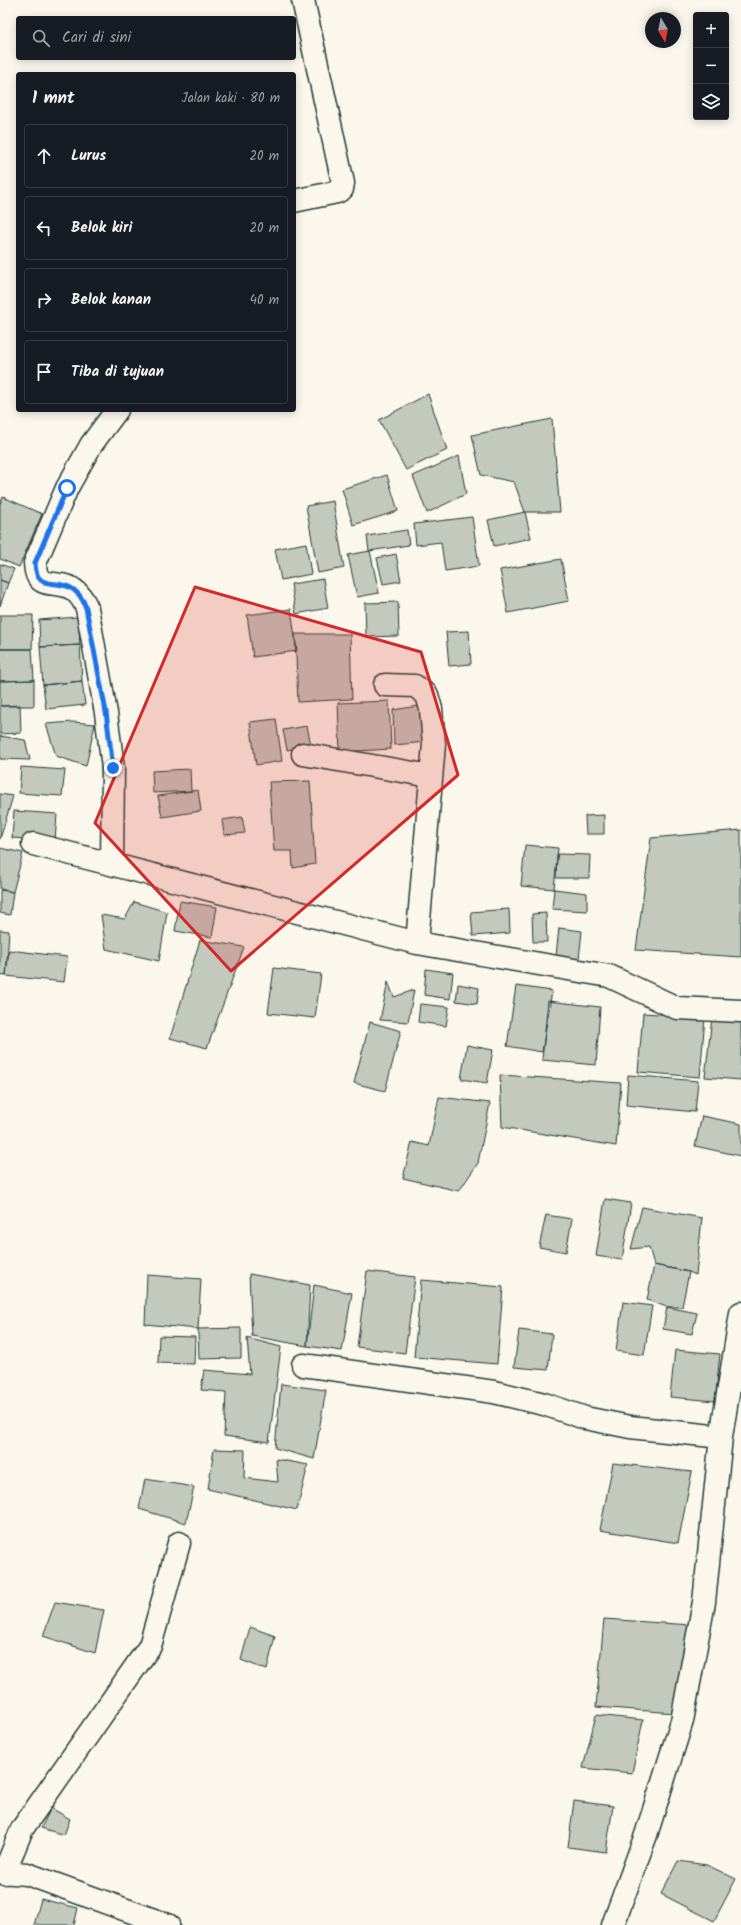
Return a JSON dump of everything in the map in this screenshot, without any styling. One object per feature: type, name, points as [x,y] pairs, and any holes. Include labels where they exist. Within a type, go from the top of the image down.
[{"type":"street","points":[[296,201],[337,192],[342,189],[343,183],[303,0]]},
{"type":"street","points":[[112,864],[113,768],[106,712],[86,608],[79,594],[69,587],[47,583],[38,578],[35,563],[67,488],[91,445],[116,412]]},
{"type":"street","points":[[385,684],[415,686],[427,695],[431,709],[434,744],[417,943]]},
{"type":"street","points":[[303,754],[431,776]]},
{"type":"street","points":[[33,844],[417,943],[609,976],[676,1008],[741,1011]]},
{"type":"street","points":[[613,1925],[646,1834],[682,1721],[704,1602],[721,1436],[741,1313]]},
{"type":"street","points":[[304,1365],[494,1392],[544,1404],[585,1418],[630,1427],[721,1436]]},
{"type":"street","points":[[168,1925],[27,1874],[2,1872],[22,1829],[150,1646],[179,1543]]},
{"type":"highlighted area","points":[[195,587],[421,652],[458,775],[231,971],[95,823]]},
{"type":"building","points":[[428,394],[447,450],[406,470],[379,420]]},
{"type":"building","points":[[552,419],[560,512],[525,512],[514,482],[481,475],[472,435]]},
{"type":"building","points":[[459,456],[466,494],[427,513],[413,476]]},
{"type":"building","points":[[387,475],[398,511],[353,525],[342,489]]},
{"type":"building","points":[[3,497],[42,514],[19,567],[0,559],[0,504]]},
{"type":"building","points":[[333,501],[344,568],[318,573],[306,506]]},
{"type":"building","points":[[525,512],[531,538],[494,546],[488,520]]},
{"type":"building","points":[[472,517],[479,566],[445,571],[441,542],[416,545],[414,524]]},
{"type":"building","points":[[407,530],[409,545],[369,551],[367,536]]},
{"type":"building","points":[[306,543],[311,574],[281,580],[275,549]]},
{"type":"building","points":[[370,551],[379,593],[357,597],[348,555]]},
{"type":"building","points":[[396,554],[401,581],[383,584],[377,558]]},
{"type":"building","points":[[561,559],[569,601],[508,613],[500,570]]},
{"type":"building","points":[[0,564],[14,569],[8,583],[0,580]]},
{"type":"building","points":[[323,579],[328,608],[296,614],[291,584]]},
{"type":"building","points":[[0,580],[8,583],[0,606]]},
{"type":"building","points":[[398,602],[399,636],[366,637],[365,603]]},
{"type":"building","points":[[291,609],[297,651],[253,657],[247,615]]},
{"type":"building","points":[[0,615],[33,615],[32,649],[0,649]]},
{"type":"building","points":[[78,617],[80,645],[40,647],[39,620]]},
{"type":"building","points":[[469,631],[471,664],[449,666],[446,632]]},
{"type":"building","points":[[295,634],[350,634],[352,699],[298,702]]},
{"type":"building","points":[[80,645],[82,681],[43,685],[40,647]]},
{"type":"building","points":[[0,649],[32,649],[34,680],[0,681]]},
{"type":"building","points":[[34,680],[34,706],[0,706],[0,681]]},
{"type":"building","points":[[82,681],[85,705],[46,709],[43,685]]},
{"type":"building","points":[[389,701],[391,749],[340,752],[338,703]]},
{"type":"building","points":[[20,705],[21,733],[0,734],[0,706]]},
{"type":"building","points":[[425,705],[426,742],[394,745],[393,710]]},
{"type":"building","points":[[276,719],[282,761],[256,765],[250,722]]},
{"type":"building","points":[[73,722],[95,724],[86,766],[56,756],[46,724]]},
{"type":"building","points":[[307,726],[311,745],[287,750],[283,730]]},
{"type":"building","points":[[0,736],[25,740],[30,760],[0,759]]},
{"type":"building","points":[[21,767],[65,770],[62,796],[19,793]]},
{"type":"building","points":[[190,769],[191,791],[153,793],[152,771]]},
{"type":"building","points":[[310,781],[315,864],[293,868],[292,851],[274,851],[269,782]]},
{"type":"building","points":[[198,790],[201,811],[162,817],[158,796]]},
{"type":"building","points":[[0,794],[13,796],[0,839]]},
{"type":"building","points":[[14,811],[57,814],[55,841],[12,838]]},
{"type":"building","points":[[604,815],[604,834],[586,834],[585,816]]},
{"type":"building","points":[[242,817],[245,833],[224,835],[222,820]]},
{"type":"building","points":[[741,830],[741,957],[636,950],[651,838]]},
{"type":"building","points":[[525,845],[558,848],[554,889],[521,886]]},
{"type":"building","points":[[0,848],[23,853],[13,892],[0,889]]},
{"type":"building","points":[[557,854],[590,855],[589,878],[556,878]]},
{"type":"building","points":[[554,889],[587,893],[587,911],[552,909]]},
{"type":"building","points":[[0,890],[13,892],[10,915],[0,913]]},
{"type":"building","points":[[180,901],[217,907],[212,937],[175,931]]},
{"type":"building","points":[[134,902],[167,912],[159,961],[106,949],[101,915],[125,919]]},
{"type":"building","points":[[509,909],[510,933],[473,936],[471,912]]},
{"type":"building","points":[[546,913],[547,942],[533,942],[532,914]]},
{"type":"building","points":[[559,928],[582,931],[579,959],[556,956]]},
{"type":"building","points":[[0,930],[9,931],[6,976],[0,975]]},
{"type":"building","points":[[200,940],[244,947],[207,1048],[170,1038]]},
{"type":"building","points":[[9,950],[67,957],[64,982],[6,976]]},
{"type":"building","points":[[274,968],[321,974],[315,1018],[268,1013]]},
{"type":"building","points":[[426,969],[453,973],[450,999],[424,995]]},
{"type":"building","points":[[388,982],[394,997],[414,990],[408,1022],[380,1020]]},
{"type":"building","points":[[458,984],[479,988],[477,1004],[456,1001]]},
{"type":"building","points":[[516,986],[552,991],[542,1052],[507,1046]]},
{"type":"building","points":[[548,1001],[600,1007],[596,1065],[542,1060]]},
{"type":"building","points":[[420,1004],[449,1007],[446,1026],[418,1022]]},
{"type":"building","points":[[643,1013],[705,1017],[700,1077],[638,1072]]},
{"type":"building","points":[[741,1016],[741,1080],[705,1077],[712,1018]]},
{"type":"building","points":[[370,1022],[401,1031],[385,1091],[354,1083]]},
{"type":"building","points":[[467,1045],[493,1050],[487,1083],[461,1079]]},
{"type":"building","points":[[500,1075],[621,1083],[616,1146],[502,1127]]},
{"type":"building","points":[[628,1075],[698,1081],[695,1112],[626,1105]]},
{"type":"building","points":[[439,1097],[490,1103],[478,1163],[459,1191],[403,1178],[412,1142],[429,1146]]},
{"type":"building","points":[[702,1116],[741,1124],[741,1156],[695,1146]]},
{"type":"building","points":[[605,1199],[631,1203],[622,1260],[596,1256]]},
{"type":"building","points":[[642,1207],[702,1218],[696,1275],[689,1272],[654,1265],[649,1247],[631,1249]]},
{"type":"building","points":[[546,1215],[572,1219],[566,1252],[539,1247]]},
{"type":"building","points":[[654,1265],[689,1272],[682,1307],[667,1307],[647,1300]]},
{"type":"building","points":[[367,1271],[415,1277],[405,1353],[357,1347]]},
{"type":"building","points":[[249,1274],[310,1285],[307,1346],[252,1336]]},
{"type":"building","points":[[147,1275],[201,1279],[198,1329],[145,1324]]},
{"type":"building","points":[[421,1280],[503,1287],[497,1364],[414,1357]]},
{"type":"building","points":[[314,1285],[352,1293],[342,1351],[307,1346]]},
{"type":"building","points":[[623,1302],[652,1306],[644,1355],[616,1351]]},
{"type":"building","points":[[667,1307],[697,1313],[692,1334],[663,1329]]},
{"type":"building","points":[[241,1328],[241,1358],[199,1359],[198,1329]]},
{"type":"building","points":[[519,1330],[552,1334],[548,1370],[514,1367]]},
{"type":"building","points":[[159,1336],[195,1337],[194,1364],[158,1363]]},
{"type":"building","points":[[247,1338],[281,1347],[269,1442],[224,1436],[226,1392],[201,1390],[204,1370],[250,1374]]},
{"type":"building","points":[[675,1350],[720,1354],[715,1401],[670,1397]]},
{"type":"building","points":[[281,1384],[326,1390],[314,1459],[275,1448]]},
{"type":"building","points":[[214,1449],[245,1450],[244,1478],[278,1482],[276,1459],[308,1465],[297,1510],[208,1489]]},
{"type":"building","points":[[613,1463],[692,1472],[678,1543],[600,1530]]},
{"type":"building","points":[[145,1479],[194,1487],[186,1523],[139,1509]]},
{"type":"building","points":[[55,1602],[104,1610],[95,1653],[43,1636]]},
{"type":"building","points":[[604,1619],[691,1625],[675,1713],[596,1707]]},
{"type":"building","points":[[250,1627],[275,1636],[267,1670],[241,1660]]},
{"type":"building","points":[[596,1715],[643,1720],[632,1773],[583,1768]]},
{"type":"building","points":[[574,1801],[613,1806],[606,1852],[568,1847]]},
{"type":"building","points":[[51,1808],[70,1819],[64,1835],[41,1828]]},
{"type":"building","points":[[678,1861],[707,1865],[736,1879],[714,1921],[661,1894]]},
{"type":"building","points":[[41,1899],[78,1908],[74,1925],[34,1925]]},
{"type":"route","points":[[67,488],[35,563],[36,573],[38,578],[47,583],[69,587],[83,599],[106,712],[113,768]]}]
